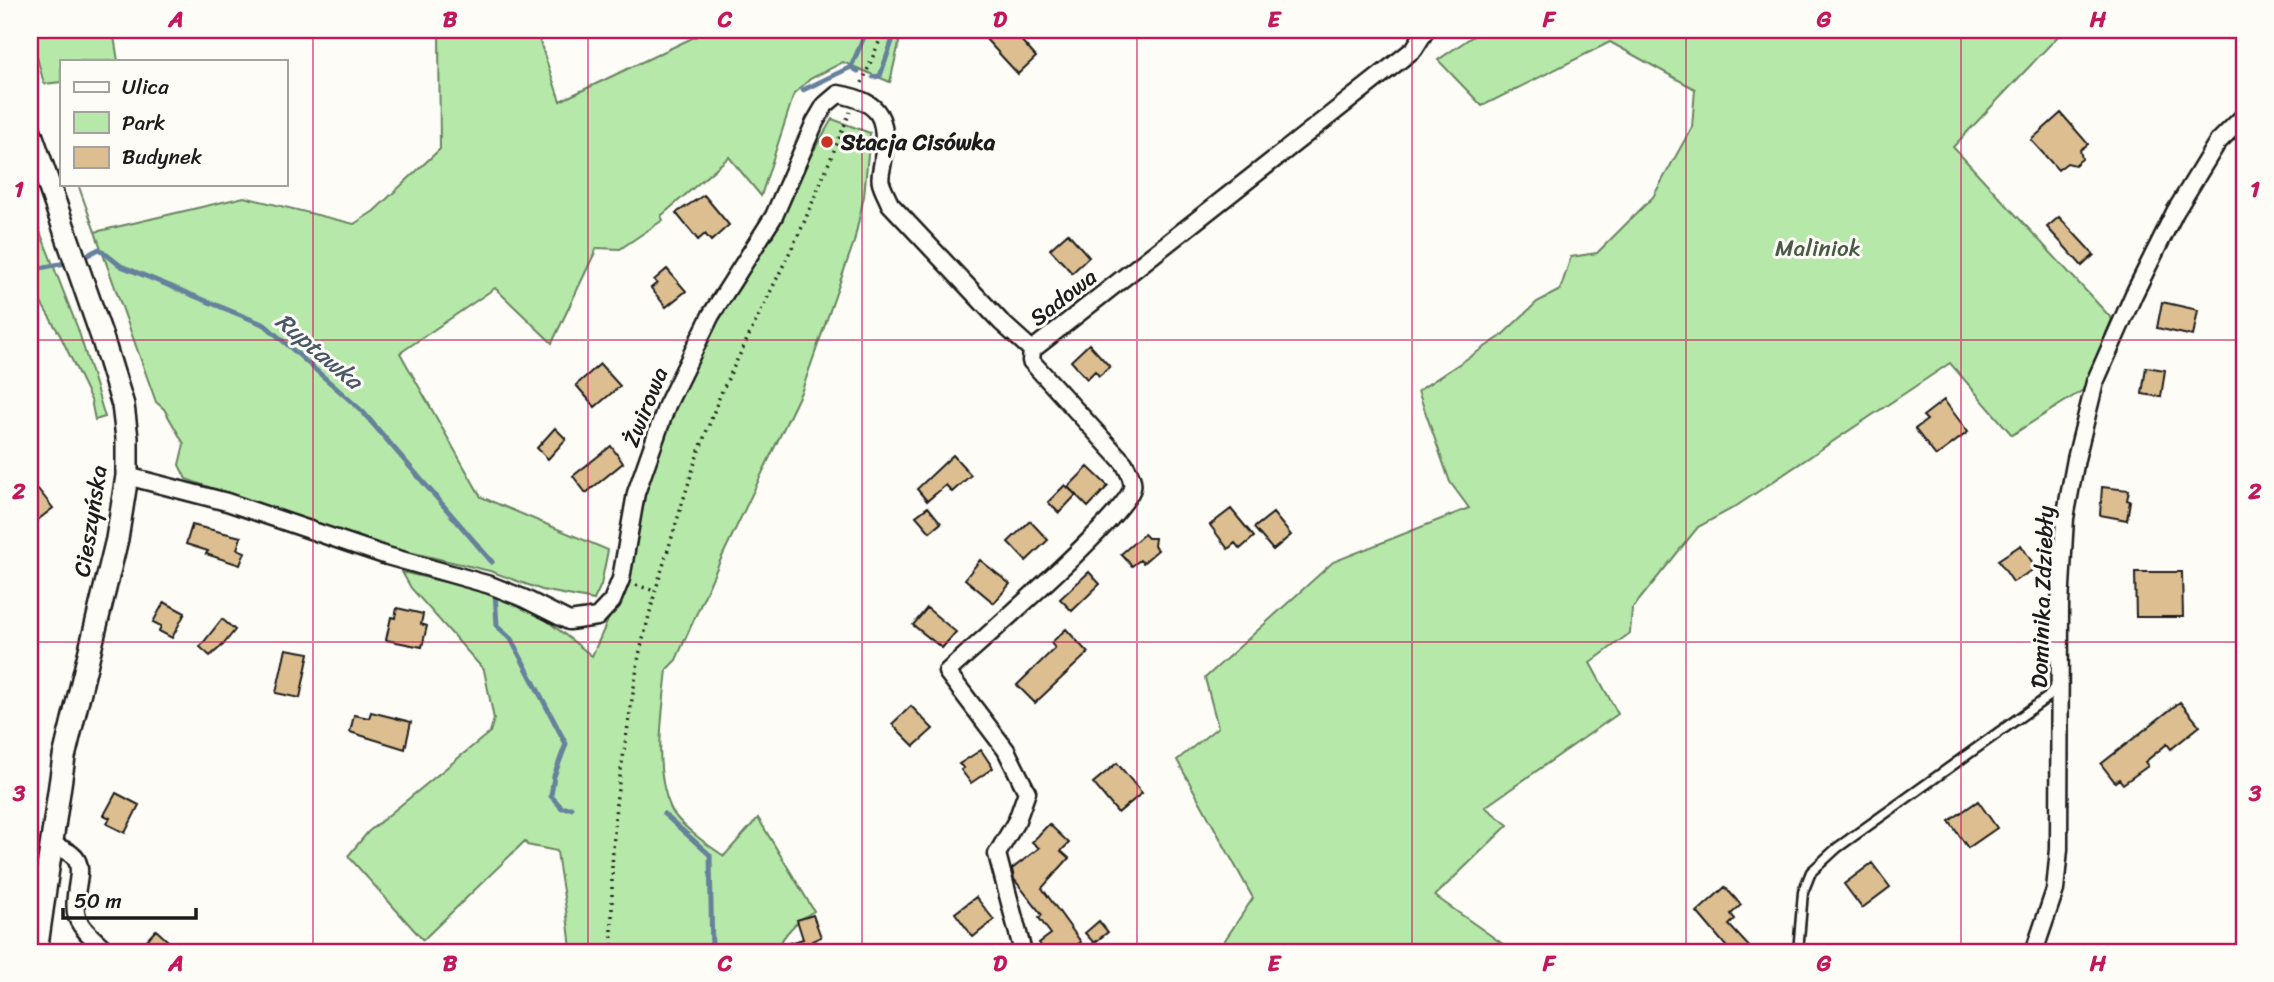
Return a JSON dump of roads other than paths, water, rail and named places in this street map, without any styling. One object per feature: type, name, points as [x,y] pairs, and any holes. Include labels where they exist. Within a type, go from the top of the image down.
[{"type":"main road","name":"Cieszyńska","points":[[32,125],[103,337],[123,405],[127,438],[127,476],[117,539],[64,757],[36,952]]},
{"type":"street","name":"Sadowa","points":[[1023,952],[997,854],[1017,820],[1027,792],[1006,750],[947,671],[1078,551],[1126,500],[1132,488],[1131,477],[1124,463],[1031,361],[1032,350],[1414,49],[1426,30]]},
{"type":"street","name":"Żwirowa","points":[[127,476],[227,502],[387,556],[490,585],[569,621],[597,617],[612,601],[621,579],[636,493],[667,405],[711,315],[774,216],[815,122],[825,104],[838,94],[867,103],[880,116],[886,132],[880,182],[890,204],[1001,322],[1032,350]]},
{"type":"street","name":"Dominika Zdziebły","points":[[2034,952],[2045,926],[2057,876],[2061,775],[2060,604],[2065,518],[2095,382],[2134,294],[2175,212],[2217,142],[2244,116]]},
{"type":"street","points":[[50,845],[67,849],[76,858],[79,867],[76,914],[81,925],[108,952]]},
{"type":"lane","points":[[1798,952],[1803,892],[1811,873],[1838,848],[2048,697],[2060,677]]},
{"type":"waterway","points":[[851,67],[867,30]]},
{"type":"waterway","points":[[873,77],[880,76],[896,30]]},
{"type":"waterway","points":[[803,90],[851,67],[858,71]]},
{"type":"waterway","name":"Ruptawka","points":[[80,259],[99,249],[121,266],[265,325],[362,411],[492,562]]},
{"type":"waterway","name":"Ruptawka","points":[[30,270],[70,262]]},
{"type":"waterway","name":"Ruptawka","points":[[495,592],[497,626],[511,639],[566,744],[554,776],[551,796],[562,808],[571,808]]},
{"type":"waterway","name":"Ruptawka","points":[[664,814],[710,855],[712,952]]},
{"type":"place","name":"Stacja Cisówka","points":[[827,142]]},
{"type":"park label","name":"Maliniok","points":[[1818,248]]}]
